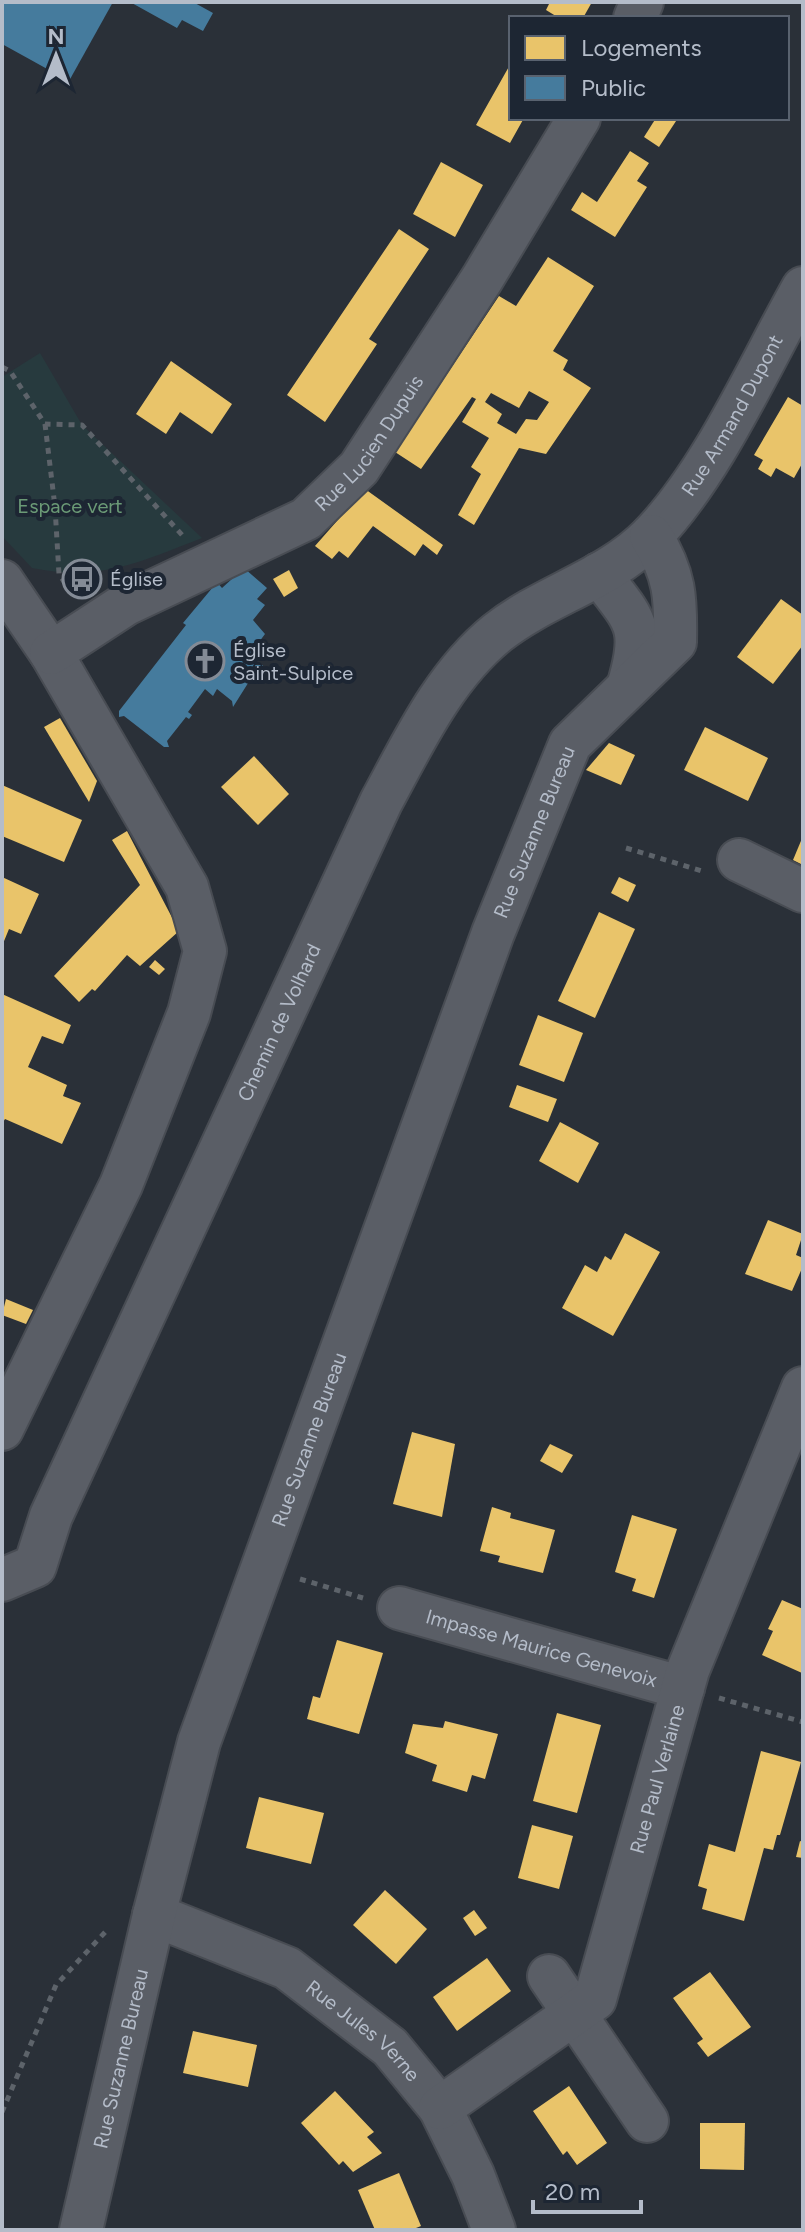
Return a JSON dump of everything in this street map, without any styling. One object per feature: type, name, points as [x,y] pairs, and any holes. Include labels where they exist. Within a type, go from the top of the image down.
[{"type":"street","name":"Rue Lucien Dupuis","points":[[51,653],[126,604],[306,519],[359,468],[482,279],[578,120]]},
{"type":"street","name":"Rue Armand Dupont","points":[[651,536],[705,463],[803,288]]},
{"type":"street","name":"Chemin de Volhard","points":[[2,1580],[35,1566],[51,1516],[381,802],[453,678],[498,632],[539,605],[599,574],[651,536]]},
{"type":"street","name":"Rue Suzanne Bureau","points":[[81,2230],[154,1915],[199,1742],[493,933],[570,744],[675,642],[676,592],[664,556],[651,536]]},
{"type":"street","name":"Rue Suzanne Bureau","points":[[599,574],[635,621],[639,650],[628,687]]},
{"type":"street","points":[[2,581],[51,653],[187,887],[205,951],[189,1013],[121,1185],[2,1429]]},
{"type":"street","points":[[739,860],[803,891]]},
{"type":"street","name":"Rue Paul Verlaine","points":[[440,2108],[595,1999],[683,1688],[803,1388]]},
{"type":"street","name":"Impasse Maurice Genevoix","points":[[399,1608],[683,1688]]},
{"type":"street","name":"Rue Jules Verne","points":[[154,1915],[287,1968],[390,2047],[440,2108],[473,2175],[494,2230]]},
{"type":"street","points":[[549,1976],[647,2121]]},
{"type":"path","points":[[2,367],[10,371],[45,424],[59,574],[92,628]]},
{"type":"path","points":[[45,424],[82,425],[207,564]]},
{"type":"path","points":[[626,848],[705,871],[723,853],[739,860]]},
{"type":"path","points":[[264,1569],[399,1608]]},
{"type":"path","points":[[683,1688],[803,1722]]},
{"type":"path","points":[[2,2112],[56,1985],[116,1920],[154,1915]]},
{"type":"green space","name":"Espace vert","points":[[40,353],[82,425],[202,538],[139,562],[79,573],[32,568],[2,536],[2,377]]},
{"type":"building: Logements","points":[[550,2],[592,2],[584,16],[556,16],[546,10]]},
{"type":"building: Logements","points":[[509,67],[509,120],[523,120],[510,143],[476,125]]},
{"type":"building: Logements","points":[[655,120],[677,120],[659,147],[644,137]]},
{"type":"building: Logements","points":[[630,151],[649,163],[637,181],[647,187],[615,237],[571,210],[582,192],[597,202]]},
{"type":"building: Logements","points":[[441,162],[483,185],[455,237],[413,214]]},
{"type":"building: Logements","points":[[399,229],[429,249],[369,339],[377,344],[325,422],[287,395]]},
{"type":"building: Logements","points":[[548,257],[594,286],[553,351],[568,360],[563,370],[591,388],[546,454],[519,448],[474,525],[458,515],[481,474],[471,467],[489,438],[462,422],[476,399],[472,397],[421,469],[395,452],[499,296],[516,306]],"holes":[[[529,391],[549,402],[537,420],[526,419],[516,434],[497,423],[502,414],[485,402],[491,393],[519,408]]]},
{"type":"building: Logements","points":[[171,361],[232,404],[212,434],[180,412],[166,434],[136,414]]},
{"type":"building: Logements","points":[[788,397],[803,406],[803,462],[794,478],[776,468],[771,477],[758,469],[763,460],[754,455]]},
{"type":"building: Logements","points":[[365,489],[443,545],[437,555],[423,544],[415,556],[373,526],[348,558],[339,551],[332,559],[315,546]]},
{"type":"building: Logements","points":[[289,570],[298,588],[284,597],[273,579]]},
{"type":"building: Logements","points":[[781,599],[803,615],[803,645],[773,684],[737,657]]},
{"type":"building: Logements","points":[[60,718],[97,781],[89,802],[44,727]]},
{"type":"building: Logements","points":[[705,727],[768,758],[748,801],[684,770]]},
{"type":"building: Logements","points":[[609,743],[635,755],[621,785],[586,770]]},
{"type":"building: Logements","points":[[254,756],[289,794],[258,825],[221,787]]},
{"type":"building: Logements","points":[[2,785],[82,820],[64,862],[2,836]]},
{"type":"building: Logements","points":[[127,831],[179,931],[140,966],[127,955],[95,991],[92,989],[79,1002],[54,976],[140,885],[112,840]]},
{"type":"building: Logements","points":[[803,836],[803,865],[793,860]]},
{"type":"building: Logements","points":[[2,877],[39,894],[21,934],[9,929],[2,946]]},
{"type":"building: Logements","points":[[619,877],[636,885],[628,902],[611,893]]},
{"type":"building: Logements","points":[[599,912],[635,929],[595,1018],[558,1001]]},
{"type":"building: Logements","points":[[155,960],[165,969],[159,975],[149,967]]},
{"type":"building: Logements","points":[[2,994],[71,1025],[63,1044],[42,1036],[28,1067],[67,1085],[63,1096],[81,1103],[62,1144],[5,1119],[2,1124]]},
{"type":"building: Logements","points":[[538,1015],[583,1033],[564,1082],[519,1065]]},
{"type":"building: Logements","points":[[517,1085],[557,1099],[548,1122],[509,1107]]},
{"type":"building: Logements","points":[[560,1122],[599,1143],[578,1183],[539,1161]]},
{"type":"building: Logements","points":[[768,1220],[803,1234],[796,1255],[803,1258],[803,1266],[792,1291],[745,1274]]},
{"type":"building: Logements","points":[[625,1233],[660,1252],[613,1336],[562,1308],[585,1265],[597,1272],[605,1256],[611,1260]]},
{"type":"building: Logements","points":[[6,1299],[33,1310],[26,1324],[2,1315]]},
{"type":"building: Logements","points":[[412,1432],[455,1444],[442,1517],[393,1504]]},
{"type":"building: Logements","points":[[550,1444],[573,1455],[562,1473],[540,1461]]},
{"type":"building: Logements","points":[[492,1507],[511,1513],[510,1518],[555,1530],[543,1573],[498,1562],[500,1556],[480,1551]]},
{"type":"building: Logements","points":[[632,1515],[677,1529],[654,1598],[632,1591],[636,1579],[615,1572]]},
{"type":"building: Logements","points":[[782,1600],[803,1609],[802,1673],[762,1655],[773,1631],[768,1629]]},
{"type":"building: Logements","points":[[337,1640],[383,1653],[359,1734],[307,1719],[313,1696],[320,1698]]},
{"type":"building: Logements","points":[[557,1713],[601,1725],[577,1813],[533,1801]]},
{"type":"building: Logements","points":[[445,1721],[498,1734],[485,1779],[472,1775],[467,1792],[432,1781],[437,1765],[405,1753],[413,1724],[443,1728]]},
{"type":"building: Logements","points":[[761,1751],[801,1762],[780,1835],[777,1835],[773,1850],[764,1848],[744,1921],[702,1909],[707,1889],[698,1886],[709,1844],[735,1852]]},
{"type":"building: Logements","points":[[259,1797],[324,1813],[311,1864],[246,1848]]},
{"type":"building: Logements","points":[[532,1825],[573,1836],[559,1889],[518,1878]]},
{"type":"building: Logements","points":[[800,1841],[803,1842],[803,1858],[796,1857]]},
{"type":"building: Logements","points":[[385,1890],[427,1929],[396,1964],[353,1925]]},
{"type":"building: Logements","points":[[474,1910],[487,1928],[475,1936],[463,1918]]},
{"type":"building: Logements","points":[[487,1958],[511,1991],[457,2031],[433,1997]]},
{"type":"building: Logements","points":[[710,1972],[751,2027],[708,2057],[697,2043],[703,2039],[673,1998]]},
{"type":"building: Logements","points":[[193,2031],[257,2045],[248,2087],[183,2073]]},
{"type":"building: Logements","points":[[569,2086],[607,2143],[577,2165],[567,2151],[563,2155],[533,2111]]},
{"type":"building: Logements","points":[[335,2091],[374,2132],[367,2137],[382,2153],[353,2172],[343,2161],[339,2165],[301,2123]]},
{"type":"building: Logements","points":[[700,2123],[745,2123],[744,2170],[700,2169]]},
{"type":"building: Logements","points":[[399,2173],[421,2226],[411,2230],[375,2230],[358,2190]]},
{"type":"building: Public","points":[[2,2],[113,2],[69,81],[2,44]]},
{"type":"building: Public","points":[[130,2],[193,2],[213,13],[203,31],[182,20],[177,28]]},
{"type":"building: Public","name":"Église Saint-Sulpice","points":[[244,568],[267,588],[257,599],[265,605],[253,620],[265,634],[247,658],[255,665],[263,665],[263,668],[257,669],[233,707],[232,701],[217,689],[213,696],[205,689],[188,712],[192,715],[189,719],[186,717],[167,741],[169,747],[164,747],[124,716],[119,717],[119,711],[186,625],[183,623],[213,587],[215,580],[222,588]]},
{"type":"place","name":"Église","points":[[82,579]]},
{"type":"place","name":"Église Saint-Sulpice","points":[[205,661]]}]
